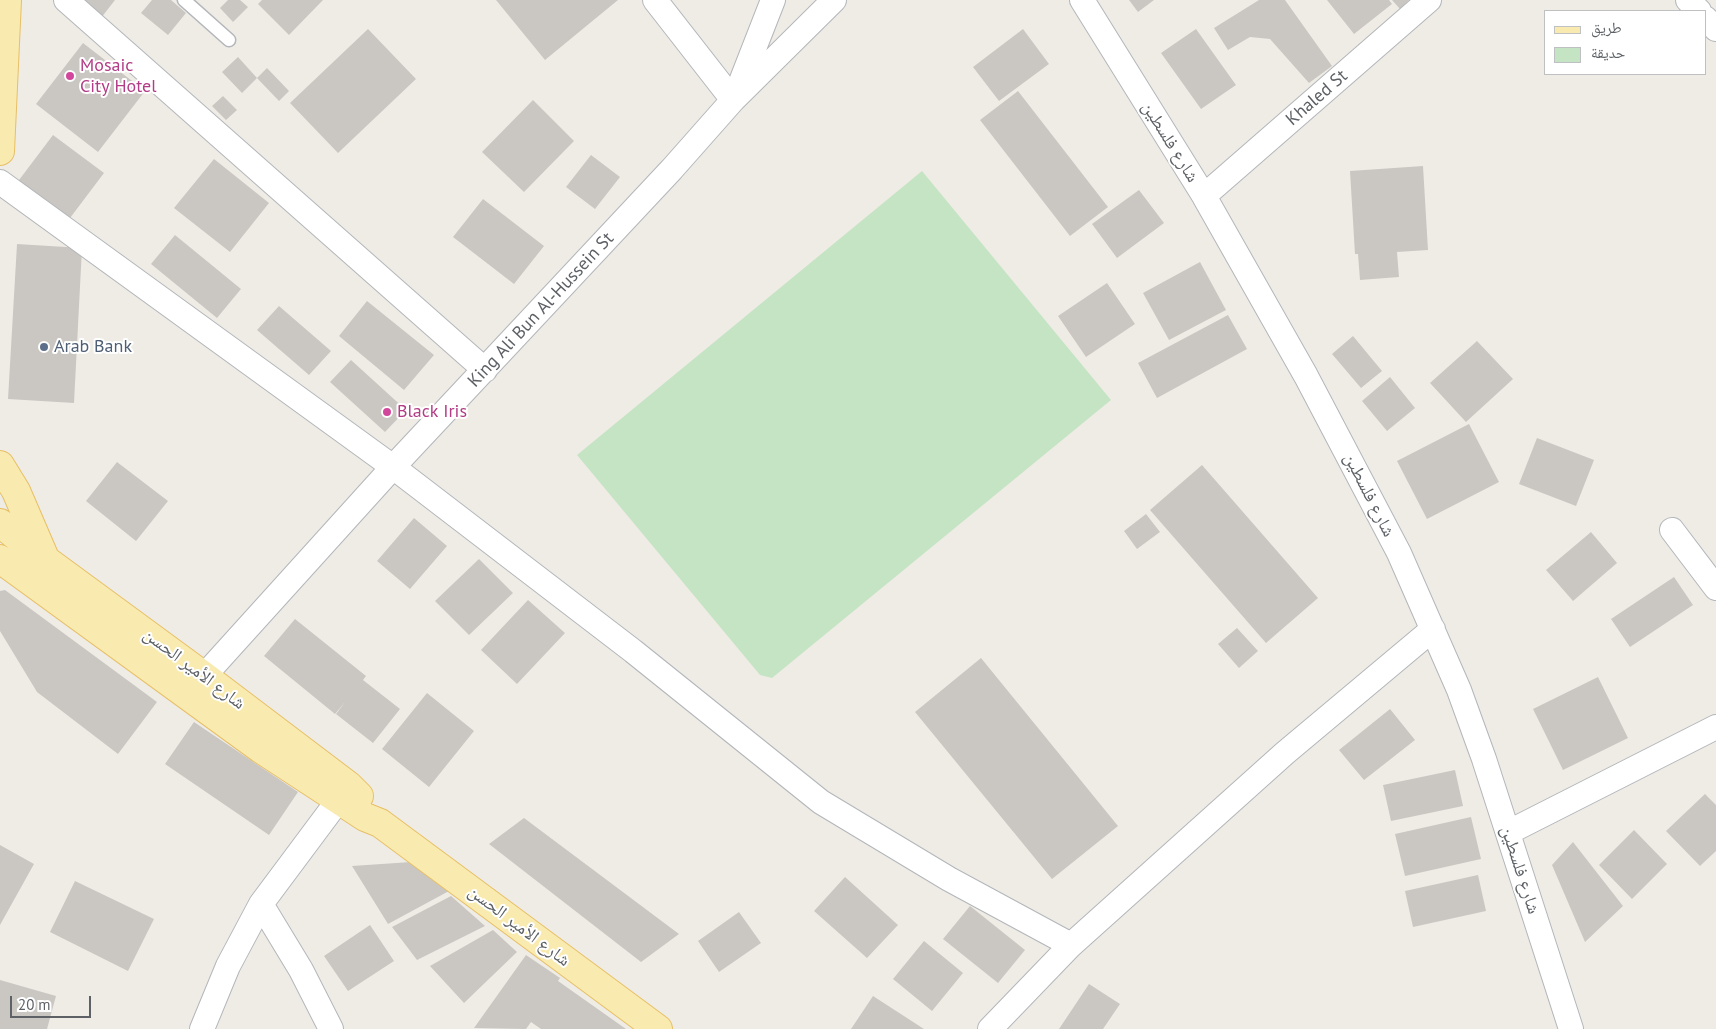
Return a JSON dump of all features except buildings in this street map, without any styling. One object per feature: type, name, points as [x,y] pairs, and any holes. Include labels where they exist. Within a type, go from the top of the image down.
[{"type":"main road","points":[[0,152],[6,0]]},
{"type":"main road","points":[[0,465],[16,491],[46,560]]},
{"type":"main road","name":"شارع الأمير الحسن","points":[[0,524],[204,676],[344,793],[365,817],[380,822],[658,1029]]},
{"type":"main road","name":"شارع الأمير الحسن","points":[[5,567],[182,690],[261,749],[344,793]]},
{"type":"street","points":[[66,0],[484,370]]},
{"type":"street","points":[[655,0],[733,100]]},
{"type":"street","points":[[733,100],[773,0]]},
{"type":"street","name":"King Ali Bun Al-Hussein St","points":[[182,690],[204,676],[392,467],[672,169],[733,100],[834,0]]},
{"type":"street","name":"شارع فلسطين","points":[[1082,0],[1204,196],[1306,376],[1399,552],[1465,707],[1509,832],[1571,1029]]},
{"type":"street","name":"Khaled St","points":[[1204,196],[1429,0]]},
{"type":"street","points":[[1688,0],[1698,10]]},
{"type":"street","points":[[1706,19],[1716,29]]},
{"type":"street","points":[[0,182],[392,467],[633,651],[821,802],[949,879],[1071,945]]},
{"type":"street","points":[[1672,530],[1716,588]]},
{"type":"street","points":[[990,1029],[1071,945],[1285,753],[1433,629]]},
{"type":"street","points":[[1509,832],[1716,727]]},
{"type":"street","points":[[202,1029],[228,966],[261,904],[344,793]]},
{"type":"street","points":[[261,904],[301,970],[331,1029]]},
{"type":"lane","points":[[184,0],[229,40]]},
{"type":"green space","points":[[922,171],[1111,400],[772,678],[760,675],[577,455]]},
{"type":"place","name":"Mosaic City Hotel","points":[[70,76]]},
{"type":"place","name":"Arab Bank","points":[[44,347]]},
{"type":"place","name":"Black Iris","points":[[387,412]]}]
